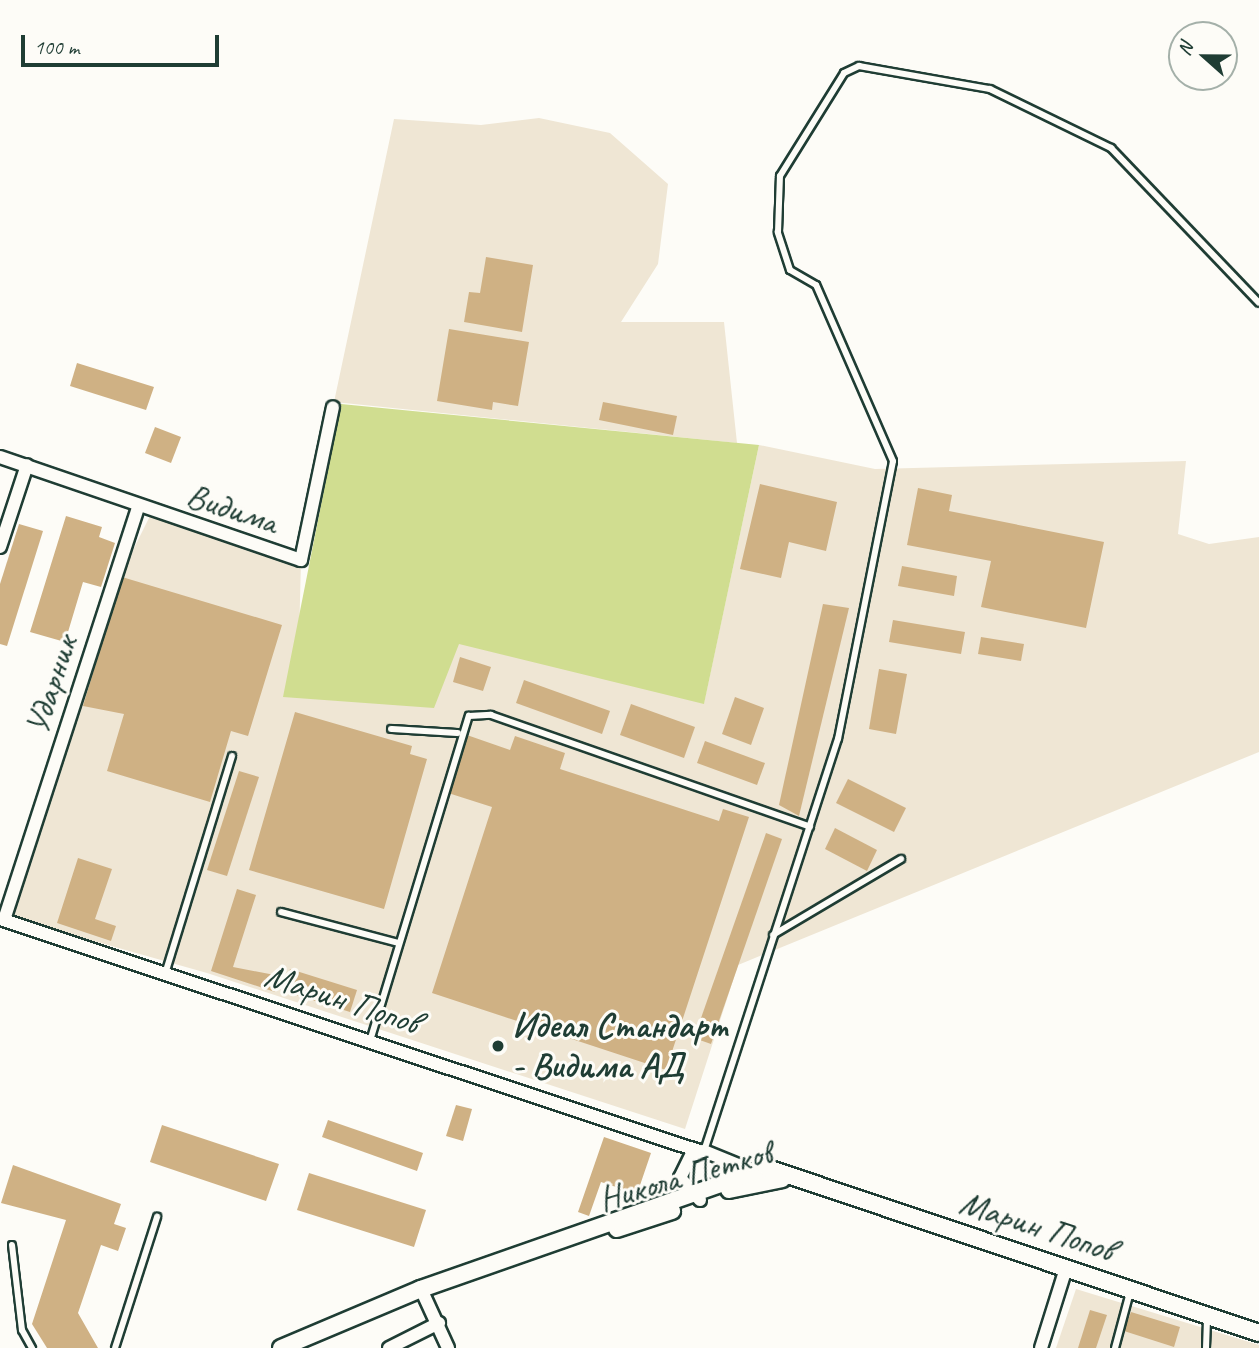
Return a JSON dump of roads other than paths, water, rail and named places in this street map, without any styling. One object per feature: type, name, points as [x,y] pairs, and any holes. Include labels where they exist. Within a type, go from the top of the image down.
[{"type":"main road","name":"Никола Петков","points":[[721,1188],[753,1171],[767,1168],[795,1180]]},
{"type":"main road","name":"Никола Петков","points":[[281,1348],[421,1289],[568,1240],[639,1224],[695,1197],[721,1188],[767,1179],[795,1180]]},
{"type":"main road","name":"Марин Попов","points":[[795,1180],[1259,1333]]},
{"type":"street","name":"Видима","points":[[0,457],[138,508],[301,560],[333,407]]},
{"type":"street","points":[[0,547],[27,465]]},
{"type":"street","points":[[0,508],[9,522]]},
{"type":"street","name":"Ударник","points":[[2,920],[138,508]]},
{"type":"street","name":"Марин Попов","points":[[2,920],[701,1151],[753,1171]]},
{"type":"street","points":[[664,1139],[695,1197]]},
{"type":"street","points":[[681,1170],[701,1151]]},
{"type":"street","points":[[720,1160],[721,1188]]},
{"type":"street","points":[[1041,1348],[1066,1268]]},
{"type":"street","points":[[421,1289],[449,1348]]},
{"type":"street","points":[[389,1348],[439,1323]]},
{"type":"lane","points":[[701,1151],[838,739],[893,461],[817,285],[790,270],[778,232],[780,176],[844,73],[859,66],[990,89],[1111,148],[1259,303]]},
{"type":"lane","points":[[370,1042],[458,733],[469,716],[491,715],[810,827]]},
{"type":"lane","points":[[391,729],[458,733]]},
{"type":"lane","points":[[165,974],[232,756]]},
{"type":"lane","points":[[773,935],[901,859]]},
{"type":"lane","points":[[281,912],[398,943]]},
{"type":"lane","points":[[115,1348],[158,1217]]},
{"type":"lane","points":[[12,1245],[22,1330],[32,1348]]},
{"type":"lane","points":[[1115,1348],[1131,1290]]},
{"type":"lane","points":[[1206,1348],[1208,1316]]},
{"type":"place","name":"Идеал Стандарт - Видима АД","points":[[498,1046]]}]
